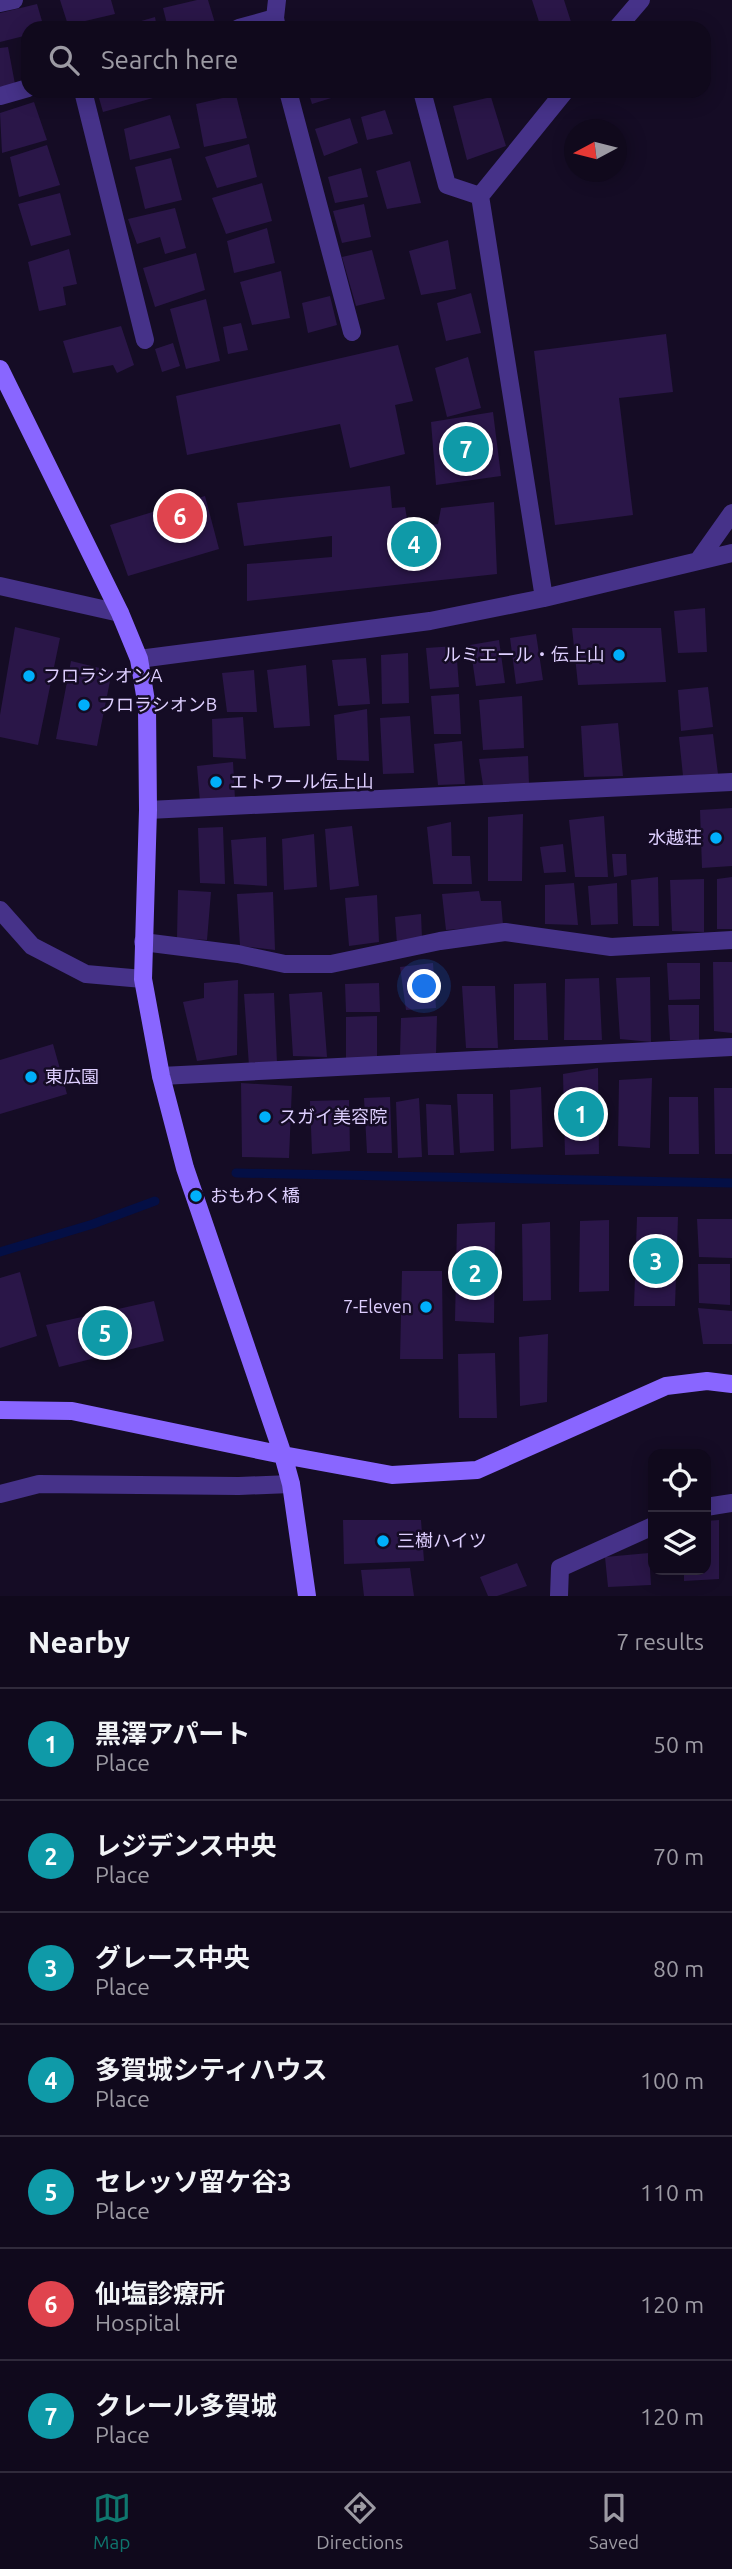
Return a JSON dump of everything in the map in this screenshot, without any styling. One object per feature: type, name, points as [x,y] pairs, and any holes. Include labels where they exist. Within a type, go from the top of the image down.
[{"type":"street","points":[[0,3],[14,0]]},
{"type":"street","points":[[623,21],[641,0]]},
{"type":"street","points":[[259,21],[276,15]]},
{"type":"street","points":[[0,96],[21,90]]},
{"type":"street","points":[[85,98],[145,340]]},
{"type":"street","points":[[290,98],[352,331]]},
{"type":"street","points":[[424,98],[447,185],[480,196]]},
{"type":"street","points":[[544,598],[480,196],[559,98]]},
{"type":"street","points":[[0,369],[120,613],[139,659],[147,707],[148,810],[143,979],[161,1076],[185,1168],[284,1455],[291,1484],[307,1596]]},
{"type":"street","points":[[698,561],[732,513]]},
{"type":"street","points":[[139,659],[430,621],[544,598],[732,552]]},
{"type":"street","points":[[0,586],[120,613]]},
{"type":"street","points":[[148,810],[732,782]]},
{"type":"street","points":[[0,910],[32,946],[86,974],[143,979]]},
{"type":"street","points":[[143,942],[184,946],[285,964],[331,964],[440,941],[505,932],[611,947],[732,940]]},
{"type":"street","points":[[161,1076],[732,1047]]},
{"type":"street","points":[[0,1410],[72,1411],[392,1475],[477,1470],[666,1386],[707,1381],[732,1384]]},
{"type":"street","points":[[0,1494],[38,1484],[291,1484]]},
{"type":"street","points":[[711,1506],[732,1503]]},
{"type":"street","points":[[559,1596],[560,1568],[648,1528]]},
{"type":"building","points":[[60,0],[111,0],[115,14],[85,21],[67,21]]},
{"type":"building","points":[[208,0],[214,21],[166,21],[163,8]]},
{"type":"building","points":[[532,0],[564,0],[571,21],[539,21]]},
{"type":"building","points":[[37,4],[42,21],[21,21],[21,37],[0,42],[0,13]]},
{"type":"building","points":[[8,47],[15,84],[0,87],[0,48]]},
{"type":"building","points":[[99,98],[153,98],[103,112]]},
{"type":"building","points":[[237,98],[247,138],[204,147],[196,104]]},
{"type":"building","points":[[310,98],[331,98],[312,104]]},
{"type":"building","points":[[491,98],[506,146],[467,160],[453,106]]},
{"type":"building","points":[[34,102],[47,140],[2,153],[0,113]]},
{"type":"building","points":[[385,110],[393,134],[367,140],[361,117]]},
{"type":"building","points":[[170,115],[180,148],[130,160],[124,129]]},
{"type":"building","points":[[350,118],[358,143],[324,156],[315,129]]},
{"type":"building","points":[[249,144],[257,177],[217,188],[205,157]]},
{"type":"building","points":[[47,145],[60,185],[19,197],[10,157]]},
{"type":"building","points":[[171,158],[182,200],[145,209],[135,167]]},
{"type":"building","points":[[410,161],[421,203],[387,209],[376,171]]},
{"type":"building","points":[[361,168],[368,197],[335,203],[328,177]]},
{"type":"building","points":[[262,183],[272,221],[226,234],[212,198]]},
{"type":"building","points":[[60,193],[71,235],[31,246],[18,204]]},
{"type":"building","points":[[364,204],[371,237],[342,243],[333,211]]},
{"type":"building","points":[[175,208],[186,248],[165,254],[160,237],[137,244],[128,219]]},
{"type":"building","points":[[267,228],[275,263],[234,273],[227,241]]},
{"type":"building","points":[[448,240],[456,289],[421,295],[409,251]]},
{"type":"building","points":[[69,249],[77,284],[63,287],[66,305],[39,311],[28,262]]},
{"type":"building","points":[[372,250],[385,299],[356,306],[342,257]]},
{"type":"building","points":[[196,253],[205,290],[155,307],[143,268]]},
{"type":"building","points":[[281,271],[290,318],[252,325],[240,282]]},
{"type":"building","points":[[471,293],[481,333],[446,341],[437,303]]},
{"type":"building","points":[[330,296],[337,325],[308,333],[302,303]]},
{"type":"building","points":[[206,299],[220,361],[186,369],[170,309]]},
{"type":"building","points":[[241,323],[248,350],[228,354],[223,327]]},
{"type":"building","points":[[121,326],[134,365],[117,373],[113,365],[73,373],[63,341]]},
{"type":"building","points":[[666,334],[673,392],[619,398],[633,515],[555,525],[534,351]]},
{"type":"building","points":[[173,343],[180,366],[162,372],[155,349]]},
{"type":"building","points":[[398,345],[413,401],[395,405],[405,454],[350,468],[340,424],[187,455],[176,396]]},
{"type":"building","points":[[468,357],[481,408],[447,417],[435,368]]},
{"type":"building","points":[[493,412],[501,476],[436,485],[431,422]]},
{"type":"building","points":[[390,486],[392,508],[405,507],[411,542],[425,541],[425,526],[438,524],[441,508],[494,502],[497,574],[247,601],[247,564],[332,557],[332,536],[244,546],[237,503]]},
{"type":"building","points":[[205,496],[219,549],[128,576],[110,525]]},
{"type":"building","points":[[705,608],[707,652],[678,653],[674,611]]},
{"type":"building","name":"フロラシオンA","points":[[15,627],[60,638],[38,745],[0,737],[0,715]]},
{"type":"building","name":"ルミエール・伝上山","points":[[572,628],[661,628],[666,682],[578,685]]},
{"type":"building","points":[[536,634],[543,680],[516,684],[510,638]]},
{"type":"building","points":[[499,640],[505,683],[476,686],[470,645]]},
{"type":"building","points":[[456,646],[459,687],[430,689],[426,648]]},
{"type":"building","points":[[408,653],[409,703],[382,704],[381,655]]},
{"type":"building","points":[[366,658],[370,704],[338,706],[332,660]]},
{"type":"building","name":"フロラシオンB","points":[[71,661],[112,671],[97,746],[56,739]]},
{"type":"building","points":[[306,665],[310,726],[274,728],[267,670]]},
{"type":"building","points":[[254,670],[257,712],[227,712],[222,673]]},
{"type":"building","points":[[708,687],[713,727],[681,731],[678,690]]},
{"type":"building","points":[[459,694],[461,734],[434,734],[431,696]]},
{"type":"building","points":[[522,696],[524,748],[483,750],[479,700]]},
{"type":"building","points":[[367,709],[369,761],[337,760],[334,715]]},
{"type":"building","points":[[410,716],[414,773],[383,774],[380,718]]},
{"type":"building","points":[[243,717],[246,759],[213,757],[212,719]]},
{"type":"building","points":[[618,723],[623,776],[584,777],[581,726]]},
{"type":"building","points":[[713,734],[718,774],[683,776],[679,737]]},
{"type":"building","points":[[462,741],[465,784],[438,785],[434,744]]},
{"type":"building","points":[[528,756],[529,784],[483,785],[479,759]]},
{"type":"building","name":"エトワール伝上山","points":[[233,762],[235,799],[200,802],[197,766]]},
{"type":"building","name":"水越荘","points":[[732,808],[732,866],[702,868],[700,810]]},
{"type":"building","points":[[523,814],[522,881],[488,881],[488,817]]},
{"type":"building","points":[[604,816],[608,877],[575,877],[569,820]]},
{"type":"building","points":[[451,822],[452,856],[470,856],[472,884],[433,884],[427,827]]},
{"type":"building","points":[[352,826],[359,886],[330,890],[325,829]]},
{"type":"building","points":[[223,827],[225,884],[200,883],[198,828]]},
{"type":"building","points":[[314,834],[317,887],[284,890],[282,839]]},
{"type":"building","points":[[266,837],[267,886],[234,884],[231,840]]},
{"type":"building","points":[[563,844],[566,872],[544,873],[540,847]]},
{"type":"building","points":[[612,854],[626,854],[627,875],[614,877]]},
{"type":"building","points":[[658,877],[659,926],[633,926],[631,880]]},
{"type":"building","points":[[732,877],[732,929],[717,929],[717,879]]},
{"type":"building","points":[[704,879],[704,932],[672,931],[670,880]]},
{"type":"building","points":[[574,883],[578,925],[545,924],[545,885]]},
{"type":"building","points":[[617,883],[618,924],[591,925],[588,886]]},
{"type":"building","points":[[178,890],[211,892],[207,940],[177,938]]},
{"type":"building","points":[[479,891],[481,901],[501,901],[503,925],[446,930],[442,894]]},
{"type":"building","points":[[273,892],[275,950],[240,946],[237,894]]},
{"type":"building","points":[[377,895],[379,942],[349,946],[345,898]]},
{"type":"building","points":[[421,914],[422,939],[397,944],[395,917]]},
{"type":"building","points":[[713,962],[732,962],[732,1033],[714,1031]]},
{"type":"building","points":[[433,963],[436,1008],[406,1010],[400,967]]},
{"type":"building","points":[[667,963],[700,963],[700,999],[669,1000]]},
{"type":"building","points":[[650,977],[651,1042],[620,1039],[616,978]]},
{"type":"building","points":[[599,978],[602,1040],[564,1040],[565,979]]},
{"type":"building","points":[[238,980],[237,1055],[197,1061],[183,1002],[204,998],[204,983]]},
{"type":"building","points":[[379,983],[380,1012],[346,1012],[345,984]]},
{"type":"building","points":[[546,983],[548,1040],[514,1040],[514,984]]},
{"type":"building","points":[[462,986],[495,986],[498,1048],[466,1048]]},
{"type":"building","points":[[322,992],[327,1057],[293,1056],[289,994]]},
{"type":"building","points":[[274,993],[277,1063],[249,1066],[244,994]]},
{"type":"building","points":[[668,1005],[699,1005],[699,1040],[670,1040]]},
{"type":"building","points":[[377,1016],[377,1058],[346,1058],[346,1017]]},
{"type":"building","points":[[437,1016],[436,1055],[400,1055],[401,1018]]},
{"type":"building","name":"東広園","points":[[53,1044],[67,1094],[0,1114],[0,1060]]},
{"type":"building","points":[[598,1068],[599,1154],[565,1155],[563,1074]]},
{"type":"building","points":[[652,1078],[650,1148],[618,1146],[619,1080]]},
{"type":"building","points":[[241,1083],[292,1086],[289,1158],[242,1157]]},
{"type":"building","points":[[541,1087],[543,1147],[511,1149],[510,1090]]},
{"type":"building","points":[[714,1088],[732,1088],[732,1154],[715,1154]]},
{"type":"building","points":[[457,1094],[493,1094],[494,1151],[460,1153]]},
{"type":"building","points":[[390,1097],[392,1153],[367,1153],[364,1098]]},
{"type":"building","points":[[669,1097],[698,1097],[699,1154],[669,1154]]},
{"type":"building","points":[[419,1098],[422,1157],[398,1158],[396,1102]]},
{"type":"building","points":[[349,1100],[350,1151],[312,1154],[310,1101]]},
{"type":"building","points":[[426,1104],[451,1105],[454,1155],[428,1155]]},
{"type":"building","points":[[637,1217],[678,1217],[675,1306],[634,1306]]},
{"type":"building","points":[[697,1219],[732,1219],[732,1258],[699,1257]]},
{"type":"building","points":[[609,1220],[609,1291],[579,1292],[580,1221]]},
{"type":"building","points":[[495,1222],[494,1323],[455,1321],[457,1224]]},
{"type":"building","points":[[550,1222],[551,1300],[523,1301],[522,1224]]},
{"type":"building","points":[[698,1264],[730,1264],[730,1305],[699,1303]]},
{"type":"building","points":[[402,1271],[442,1271],[443,1359],[400,1359]]},
{"type":"building","points":[[20,1272],[37,1336],[0,1348],[0,1278]]},
{"type":"building","points":[[154,1301],[164,1341],[59,1367],[46,1325]]},
{"type":"building","points":[[698,1308],[732,1311],[732,1344],[703,1344]]},
{"type":"building","points":[[548,1334],[547,1402],[520,1406],[519,1337]]},
{"type":"building","points":[[495,1353],[497,1418],[459,1418],[458,1354]]},
{"type":"building","name":"三樹ハイツ","points":[[343,1520],[421,1520],[424,1561],[344,1564]]},
{"type":"building","points":[[719,1520],[719,1579],[684,1581],[684,1575],[711,1575],[711,1521]]},
{"type":"building","points":[[648,1553],[651,1585],[608,1587],[605,1557]]},
{"type":"building","points":[[517,1563],[527,1586],[497,1596],[488,1596],[480,1577]]},
{"type":"building","points":[[410,1568],[414,1596],[364,1596],[361,1570]]},
{"type":"waterway","points":[[236,1173],[732,1183]]},
{"type":"waterway","points":[[0,1252],[93,1224],[155,1201]]},
{"type":"place","name":"クレール多賀城","points":[[466,449]]},
{"type":"place","name":"仙塩診療所","points":[[180,516]]},
{"type":"place","name":"多賀城シティハウス","points":[[414,544]]},
{"type":"place","name":"ルミエール・伝上山","points":[[619,655]]},
{"type":"place","name":"フロラシオンA","points":[[29,676]]},
{"type":"place","name":"フロラシオンB","points":[[84,705]]},
{"type":"place","name":"エトワール伝上山","points":[[216,782]]},
{"type":"place","name":"水越荘","points":[[716,838]]},
{"type":"place","name":"東広園","points":[[31,1077]]},
{"type":"place","name":"黒澤アパート","points":[[581,1114]]},
{"type":"place","name":"スガイ美容院","points":[[265,1117]]},
{"type":"place","name":"おもわく橋","points":[[196,1196]]},
{"type":"place","name":"グレース中央","points":[[656,1261]]},
{"type":"place","name":"レジデンス中央","points":[[475,1273]]},
{"type":"place","name":"7-Eleven","points":[[426,1307]]},
{"type":"place","name":"セレッソ留ケ谷3","points":[[105,1333]]},
{"type":"place","name":"三樹ハイツ","points":[[383,1541]]}]
